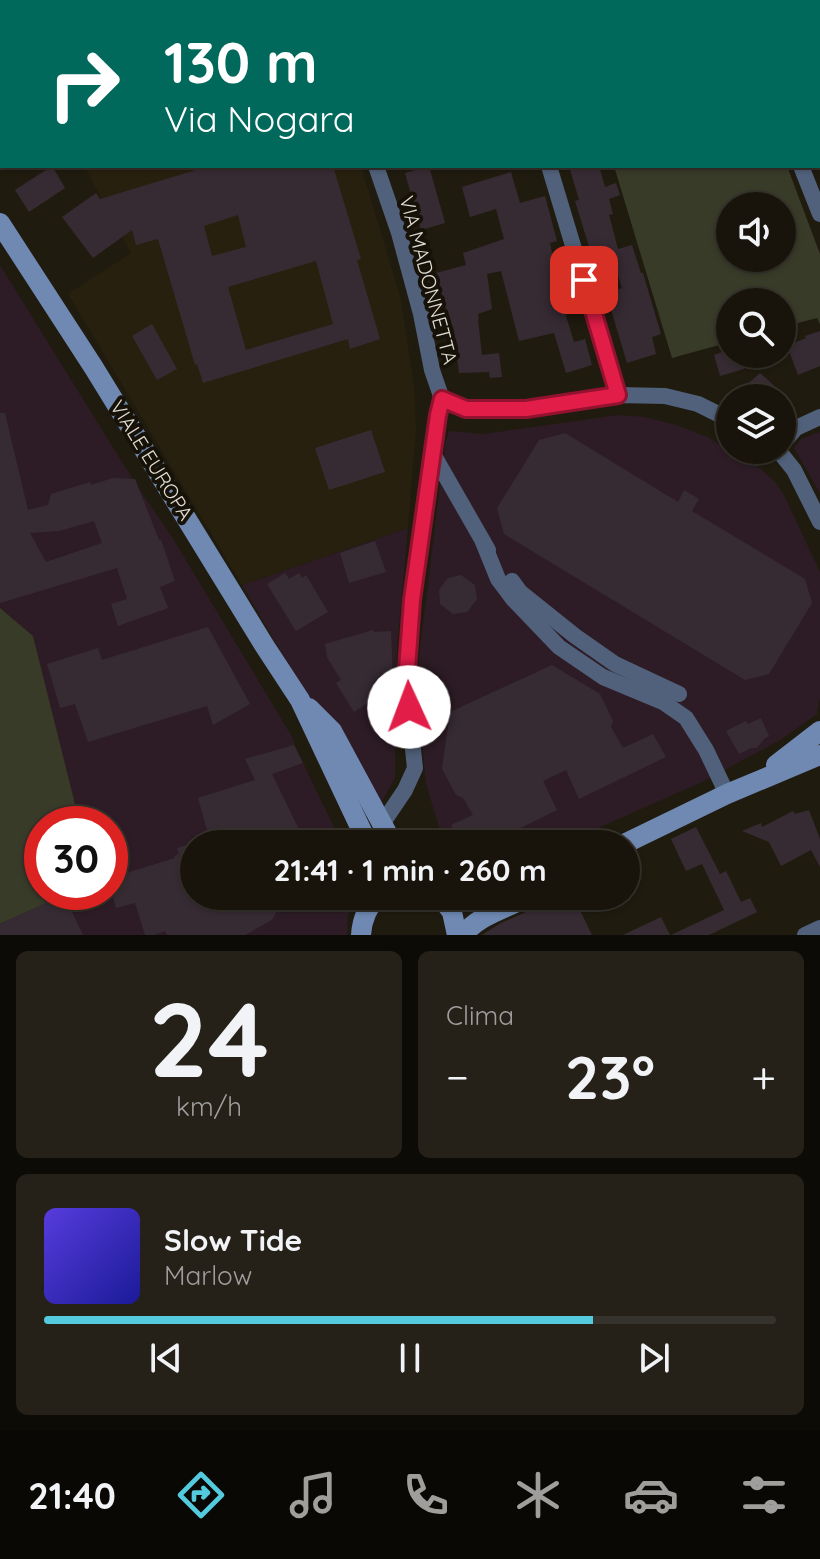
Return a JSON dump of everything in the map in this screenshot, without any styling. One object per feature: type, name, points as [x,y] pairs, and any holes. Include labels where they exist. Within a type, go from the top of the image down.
[{"type":"main road","name":"VIALE EUROPA","points":[[0,223],[176,498],[300,700],[361,830]]},
{"type":"main road","name":"VIALE EUROPA","points":[[300,700],[332,731],[385,830]]},
{"type":"main road","points":[[750,783],[820,731]]},
{"type":"main road","points":[[640,834],[750,783],[820,755]]},
{"type":"main road","points":[[361,935],[368,910]]},
{"type":"main road","points":[[451,910],[457,935]]},
{"type":"main road","points":[[463,935],[472,924],[500,910]]},
{"type":"street","name":"VIA MADONNETTA","points":[[377,168],[399,233],[421,314],[432,370],[442,399],[412,600],[406,683],[415,768],[405,790],[382,824]]},
{"type":"street","points":[[550,168],[618,395]]},
{"type":"street","points":[[802,168],[816,192],[820,214]]},
{"type":"street","points":[[442,399],[466,409],[526,409],[618,395],[665,396],[698,404],[716,413]]},
{"type":"street","points":[[796,428],[820,417]]},
{"type":"street","points":[[433,454],[483,542],[498,579],[513,599],[559,647],[603,677],[663,702],[686,718],[706,750],[727,794]]},
{"type":"street","points":[[789,464],[820,522]]},
{"type":"street","points":[[483,542],[520,592],[575,636],[615,664],[679,694]]},
{"type":"street","points":[[805,935],[820,928]]},
{"type":"shaded area","points":[[85,168],[362,168],[401,299],[414,386],[416,428],[408,528],[242,585],[68,294],[131,253]]},
{"type":"shaded area","points":[[0,265],[172,537],[294,740],[335,830],[180,830],[180,910],[350,910],[347,935],[0,935],[0,924],[31,910],[128,910],[128,806],[76,806],[33,636],[0,608]]},
{"type":"shaded area","points":[[618,415],[645,417],[676,425],[716,442],[716,464],[753,464],[760,468],[784,495],[820,572],[820,697],[817,714],[782,739],[702,782],[594,830],[440,830],[426,784],[416,682],[445,444],[449,431],[484,434]]},
{"type":"shaded area","points":[[820,432],[820,493],[796,451],[801,439]]},
{"type":"shaded area","points":[[408,528],[397,647],[395,778],[378,808],[323,724],[242,585]]},
{"type":"green space","points":[[615,168],[788,168],[820,254],[820,324],[817,318],[796,323],[796,288],[716,288],[716,346],[672,358]]},
{"type":"green space","points":[[0,608],[33,636],[76,806],[24,806],[24,910],[31,910],[0,924]]},
{"type":"building","points":[[49,168],[53,168],[65,188],[29,212],[15,190]]},
{"type":"building","points":[[202,168],[334,168],[361,259],[357,260],[380,339],[350,349],[348,339],[203,383],[158,239],[136,245],[132,230],[93,258],[62,217],[96,193],[100,199]],"holes":[[[238,215],[246,247],[212,256],[204,226]],[[316,261],[333,324],[246,350],[228,287]]]},
{"type":"building","points":[[430,168],[445,223],[421,230],[405,173]]},
{"type":"building","points":[[570,168],[600,168],[605,187],[616,183],[620,195],[609,199],[613,214],[609,215],[618,249],[632,245],[643,273],[661,334],[652,337],[656,354],[627,363],[606,293],[622,288],[614,264],[596,269],[575,201],[579,200]]},
{"type":"building","points":[[511,172],[520,203],[545,196],[557,241],[550,243],[560,292],[566,305],[563,306],[574,342],[585,339],[592,365],[566,373],[554,333],[519,341],[501,271],[487,274],[492,309],[478,314],[478,319],[482,355],[499,353],[502,377],[490,378],[489,372],[459,373],[453,326],[436,273],[466,265],[463,253],[504,239],[496,209],[470,217],[462,187]]},
{"type":"building","points":[[152,324],[177,369],[157,380],[132,336]]},
{"type":"building","points":[[820,331],[820,366],[798,375],[796,342]]},
{"type":"building","points":[[718,368],[744,368],[744,369],[720,376]]},
{"type":"building","points":[[760,373],[772,384],[748,384]]},
{"type":"building","points":[[0,413],[5,413],[28,510],[48,505],[51,494],[90,482],[91,485],[113,478],[135,479],[175,581],[160,587],[168,608],[118,626],[111,604],[127,599],[117,568],[0,603]],"holes":[[[94,521],[102,543],[46,562],[30,533],[59,531]]]},
{"type":"building","points":[[371,430],[385,472],[329,490],[315,448]]},
{"type":"building","points":[[565,433],[678,502],[684,490],[699,499],[692,511],[805,579],[812,603],[769,674],[745,680],[504,534],[497,508],[539,440]]},
{"type":"building","points":[[375,541],[386,572],[349,583],[340,553]]},
{"type":"building","points":[[285,573],[289,579],[299,573],[302,578],[306,575],[328,612],[296,631],[267,584]]},
{"type":"building","points":[[461,575],[475,585],[477,599],[467,612],[453,614],[440,604],[439,590],[448,578]]},
{"type":"building","points":[[208,627],[250,704],[213,725],[207,706],[88,742],[75,704],[60,708],[47,664],[98,648],[102,660]]},
{"type":"building","points":[[373,630],[391,631],[393,681],[374,682],[382,694],[354,712],[336,683],[341,680],[327,657],[325,644]]},
{"type":"building","points":[[552,665],[600,694],[613,721],[611,727],[623,748],[653,734],[666,757],[579,799],[566,770],[543,781],[557,810],[516,830],[453,830],[451,825],[473,815],[463,798],[456,795],[442,769],[450,712]]},
{"type":"building","points":[[761,718],[769,736],[757,748],[739,754],[726,731],[746,721],[748,724]]},
{"type":"building","points":[[294,745],[303,763],[272,774],[299,830],[207,830],[198,798],[255,780],[245,759]]},
{"type":"building","points":[[809,810],[820,839],[820,867],[811,850],[781,866],[769,842],[742,831],[761,823],[762,827],[793,811],[795,814]]},
{"type":"building","points":[[696,827],[720,874],[726,871],[741,902],[750,898],[757,912],[709,935],[671,935],[724,910],[702,864],[686,871],[671,839]]},
{"type":"building","points":[[180,847],[180,910],[277,910],[272,920],[245,935],[167,935],[165,931],[145,935],[135,903],[128,905],[128,872],[175,858],[179,854],[177,848]]},
{"type":"building","points":[[31,910],[71,910],[83,935],[0,935],[0,924]]},
{"type":"building","points":[[530,910],[580,910],[592,935],[482,935]]},
{"type":"building","points":[[661,917],[670,935],[623,935]]},
{"type":"route","points":[[409,707],[406,683],[412,600],[442,399],[466,409],[526,409],[618,395],[584,280]]}]
